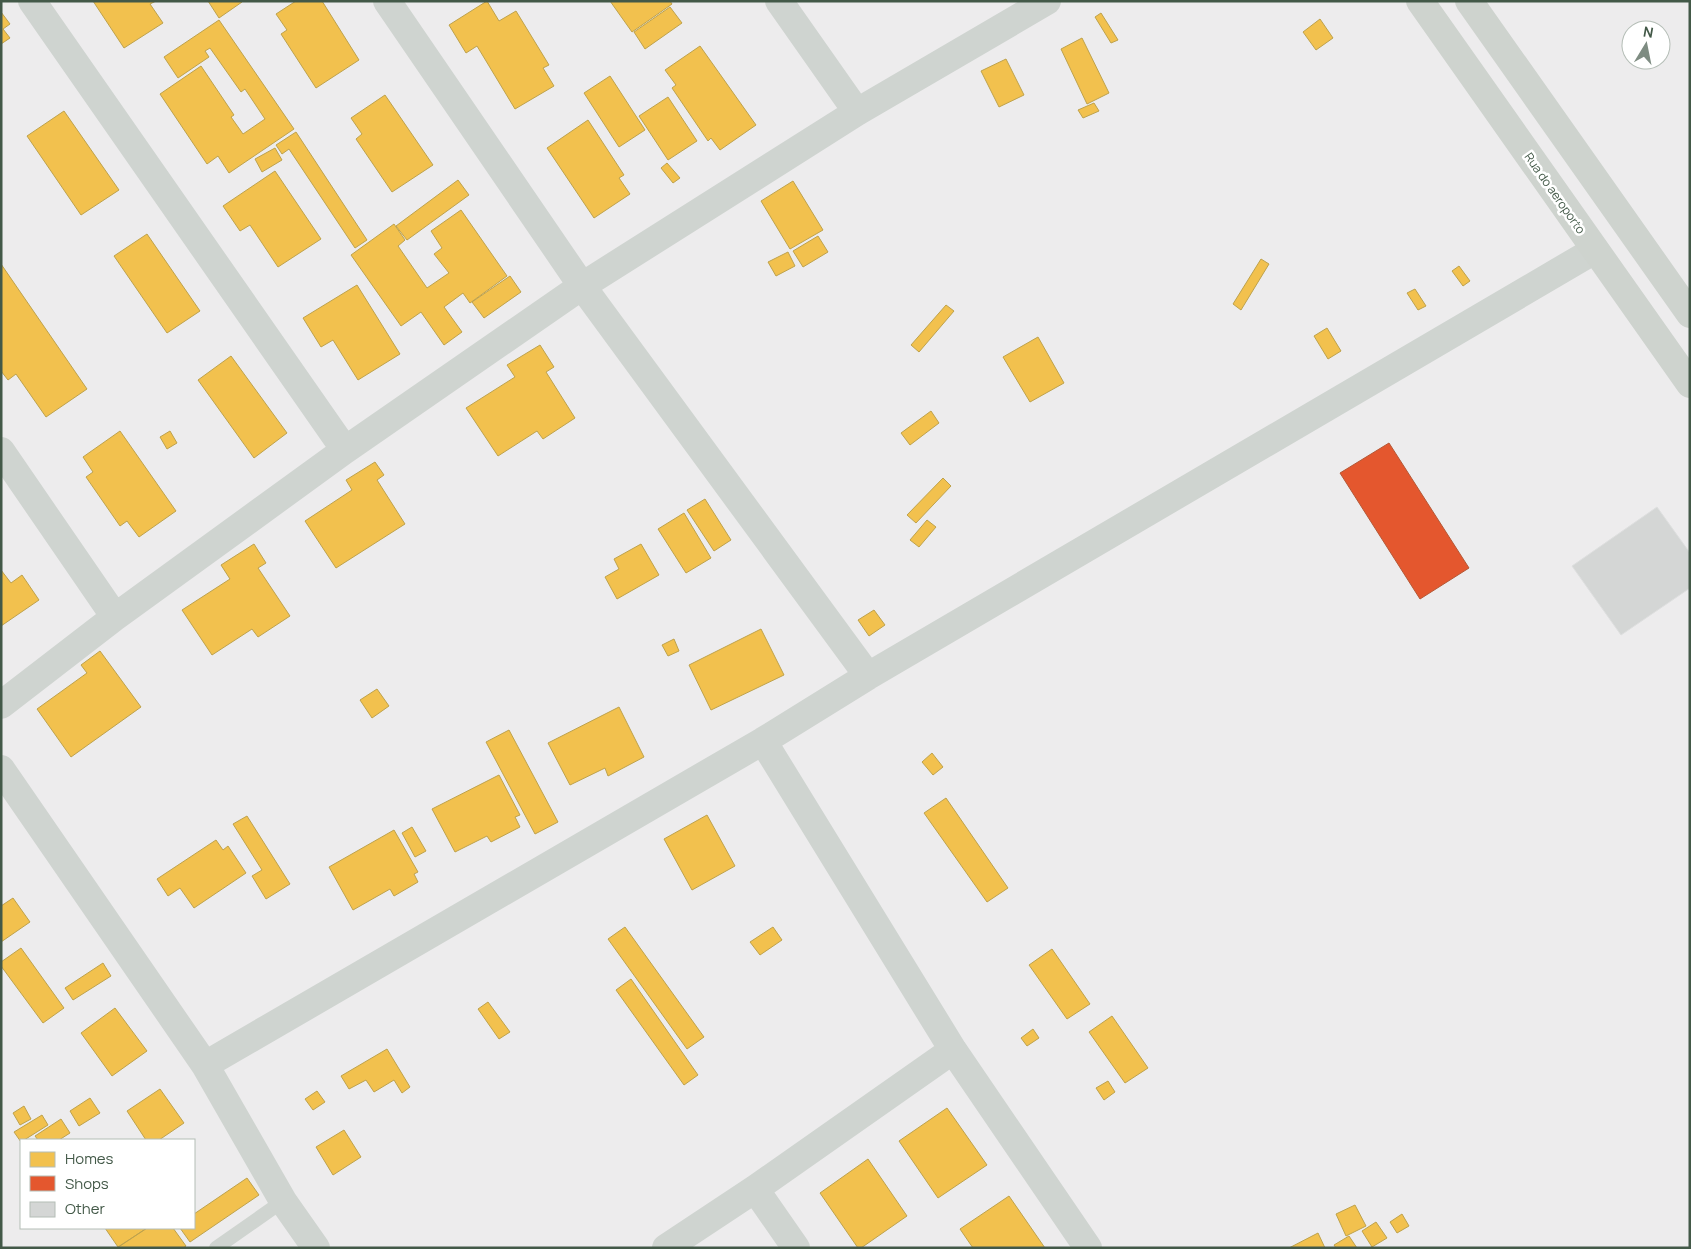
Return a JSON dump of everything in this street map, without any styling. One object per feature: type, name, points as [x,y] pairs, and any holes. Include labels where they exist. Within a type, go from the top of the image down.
[{"type":"main road","name":"Rua do aeroporto","points":[[1420,1],[1690,384]]},
{"type":"main road","points":[[1469,1],[1690,314]]},
{"type":"street","points":[[32,1],[345,450]]},
{"type":"street","points":[[387,1],[582,286],[868,676]]},
{"type":"street","points":[[779,1],[857,112]]},
{"type":"street","points":[[1,705],[115,617],[345,450],[582,286],[857,112],[1047,1]]},
{"type":"street","points":[[205,1066],[763,741],[868,676],[1595,250]]},
{"type":"street","points":[[1,451],[115,617]]},
{"type":"street","points":[[763,741],[953,1050],[1088,1248]]},
{"type":"street","points":[[1,768],[205,1066],[282,1201],[316,1248]]},
{"type":"street","points":[[666,1248],[755,1189],[953,1050]]},
{"type":"street","points":[[755,1189],[796,1248]]},
{"type":"lane","points":[[216,1248],[282,1201]]},
{"type":"building: Homes","points":[[93,1],[156,1],[150,4],[163,23],[124,48]]},
{"type":"building: Homes","points":[[208,1],[241,1],[242,2],[219,18]]},
{"type":"building: Homes","points":[[296,1],[322,1],[359,60],[316,88],[281,34],[287,30],[276,14]]},
{"type":"building: Homes","points":[[487,1],[499,21],[516,11],[549,65],[543,68],[554,86],[515,109],[477,46],[466,53],[449,25]]},
{"type":"building: Homes","points":[[610,1],[670,1],[672,4],[632,32]]},
{"type":"building: Homes","points":[[670,7],[682,23],[645,49],[634,32]]},
{"type":"building: Homes","points":[[1,12],[10,24],[3,29],[10,38],[1,44]]},
{"type":"building: Homes","points":[[1101,13],[1118,40],[1111,43],[1095,17]]},
{"type":"building: Homes","points":[[1320,19],[1333,38],[1316,50],[1303,32]]},
{"type":"building: Homes","points":[[219,20],[294,129],[229,173],[218,156],[207,164],[160,94],[201,66],[234,115],[231,117],[243,134],[265,119],[245,89],[241,92],[210,48],[205,51],[209,57],[178,78],[164,57]]},
{"type":"building: Homes","points":[[1082,38],[1109,93],[1087,104],[1061,49]]},
{"type":"building: Homes","points":[[700,46],[756,125],[720,150],[711,138],[708,141],[672,88],[676,85],[665,70]]},
{"type":"building: Homes","points":[[1006,59],[1024,95],[999,107],[981,71]]},
{"type":"building: Homes","points":[[610,76],[645,130],[619,147],[584,93]]},
{"type":"building: Homes","points":[[385,95],[433,165],[392,192],[356,139],[362,134],[351,118]]},
{"type":"building: Homes","points":[[668,97],[697,141],[668,160],[639,116]]},
{"type":"building: Homes","points":[[1094,103],[1099,111],[1083,118],[1078,110]]},
{"type":"building: Homes","points":[[64,111],[119,190],[81,215],[27,136]]},
{"type":"building: Homes","points":[[588,120],[624,175],[619,178],[630,194],[594,218],[547,148]]},
{"type":"building: Homes","points":[[296,132],[367,240],[355,248],[289,149],[282,154],[276,145]]},
{"type":"building: Homes","points":[[275,148],[282,160],[262,172],[255,159]]},
{"type":"building: Homes","points":[[667,163],[680,178],[673,183],[661,168]]},
{"type":"building: Homes","points":[[275,171],[321,239],[278,267],[250,225],[240,231],[223,206]]},
{"type":"building: Homes","points":[[458,180],[469,195],[407,240],[396,226]]},
{"type":"building: Homes","points":[[793,181],[823,230],[790,249],[761,201]]},
{"type":"building: Homes","points":[[461,210],[507,276],[470,303],[463,293],[444,307],[462,332],[444,345],[421,312],[401,326],[351,255],[394,224],[405,240],[398,246],[427,288],[449,273],[434,254],[442,248],[431,231]]},
{"type":"building: Homes","points":[[147,234],[200,311],[167,333],[114,256]]},
{"type":"building: Homes","points":[[818,236],[828,252],[803,267],[793,251]]},
{"type":"building: Homes","points":[[788,252],[795,266],[776,276],[768,262]]},
{"type":"building: Homes","points":[[1261,259],[1269,264],[1241,310],[1233,304]]},
{"type":"building: Homes","points":[[1,264],[87,389],[46,417],[16,374],[8,380],[1,371]]},
{"type":"building: Homes","points":[[1459,266],[1470,281],[1463,286],[1452,271]]},
{"type":"building: Homes","points":[[510,276],[521,292],[484,318],[472,302]]},
{"type":"building: Homes","points":[[357,285],[400,354],[358,380],[333,340],[321,347],[303,318]]},
{"type":"building: Homes","points":[[1415,289],[1426,306],[1418,310],[1407,293]]},
{"type":"building: Homes","points":[[946,305],[954,311],[919,352],[911,345]]},
{"type":"building: Homes","points":[[1327,328],[1341,351],[1328,359],[1314,336]]},
{"type":"building: Homes","points":[[1038,337],[1064,383],[1030,402],[1003,357]]},
{"type":"building: Homes","points":[[540,345],[554,367],[546,372],[575,418],[543,439],[537,431],[498,456],[466,408],[515,377],[507,365]]},
{"type":"building: Homes","points":[[231,356],[287,433],[254,458],[198,380]]},
{"type":"building: Homes","points":[[931,411],[939,423],[910,445],[901,433]]},
{"type":"building: Homes","points":[[120,431],[176,511],[139,537],[127,521],[120,526],[86,477],[93,472],[83,457]]},
{"type":"building: Homes","points":[[170,431],[177,443],[167,449],[160,437]]},
{"type":"building: Homes","points":[[375,462],[384,475],[377,480],[405,524],[336,568],[305,521],[352,490],[346,480]]},
{"type":"building: Homes","points":[[943,478],[951,486],[916,523],[907,515]]},
{"type":"building: Homes","points":[[705,499],[731,540],[714,551],[687,510]]},
{"type":"building: Homes","points":[[684,513],[711,558],[686,573],[658,529]]},
{"type":"building: Homes","points":[[927,520],[936,527],[919,547],[910,540]]},
{"type":"building: Homes","points":[[254,544],[266,563],[258,568],[290,616],[258,637],[252,629],[212,655],[182,610],[230,579],[221,565]]},
{"type":"building: Homes","points":[[641,544],[659,575],[617,599],[605,577],[619,569],[614,559]]},
{"type":"building: Homes","points":[[1,570],[11,583],[22,575],[39,600],[1,626]]},
{"type":"building: Homes","points":[[874,610],[885,625],[869,636],[858,620]]},
{"type":"building: Homes","points":[[761,629],[784,675],[711,710],[689,665]]},
{"type":"building: Homes","points":[[674,639],[679,651],[668,656],[662,645]]},
{"type":"building: Homes","points":[[100,651],[141,707],[71,757],[37,709],[87,673],[81,665]]},
{"type":"building: Homes","points":[[377,689],[389,706],[372,718],[360,700]]},
{"type":"building: Homes","points":[[619,707],[644,757],[608,776],[605,768],[570,785],[548,743]]},
{"type":"building: Homes","points":[[509,730],[558,822],[535,834],[486,742]]},
{"type":"building: Homes","points":[[932,753],[943,767],[933,775],[922,762]]},
{"type":"building: Homes","points":[[499,775],[520,815],[515,817],[520,827],[491,842],[487,836],[455,852],[432,809]]},
{"type":"building: Homes","points":[[946,798],[1008,888],[987,902],[924,813]]},
{"type":"building: Homes","points":[[707,815],[735,866],[692,890],[664,839]]},
{"type":"building: Homes","points":[[247,816],[290,884],[266,899],[252,876],[262,870],[233,824]]},
{"type":"building: Homes","points":[[412,827],[426,851],[415,857],[402,833]]},
{"type":"building: Homes","points":[[394,830],[418,872],[414,874],[418,882],[394,896],[390,889],[353,910],[329,867]]},
{"type":"building: Homes","points":[[216,840],[223,850],[228,846],[246,873],[194,908],[180,888],[168,896],[157,879]]},
{"type":"building: Homes","points":[[13,898],[30,922],[1,942],[1,906]]},
{"type":"building: Homes","points":[[625,927],[704,1037],[687,1049],[608,939]]},
{"type":"building: Homes","points":[[773,927],[782,940],[760,955],[750,942]]},
{"type":"building: Homes","points":[[21,948],[64,1008],[43,1023],[1,966],[1,962]]},
{"type":"building: Homes","points":[[1052,949],[1090,1004],[1067,1019],[1029,965]]},
{"type":"building: Homes","points":[[103,963],[111,976],[73,1000],[65,988]]},
{"type":"building: Homes","points":[[631,979],[698,1075],[684,1085],[616,990]]},
{"type":"building: Homes","points":[[488,1002],[510,1032],[499,1039],[478,1009]]},
{"type":"building: Homes","points":[[115,1008],[147,1051],[112,1076],[81,1033]]},
{"type":"building: Homes","points":[[1112,1016],[1148,1068],[1125,1083],[1089,1032]]},
{"type":"building: Homes","points":[[1033,1029],[1039,1038],[1027,1046],[1021,1038]]},
{"type":"building: Homes","points":[[387,1049],[410,1087],[402,1093],[394,1080],[374,1092],[366,1080],[349,1089],[341,1076]]},
{"type":"building: Homes","points":[[1108,1081],[1115,1092],[1104,1100],[1096,1088]]},
{"type":"building: Homes","points":[[160,1089],[184,1123],[160,1139],[145,1139],[127,1111]]},
{"type":"building: Homes","points":[[317,1091],[325,1102],[313,1110],[305,1099]]},
{"type":"building: Homes","points":[[90,1098],[100,1113],[79,1126],[70,1111]]},
{"type":"building: Homes","points":[[24,1106],[31,1119],[20,1125],[13,1113]]},
{"type":"building: Homes","points":[[947,1108],[987,1165],[938,1198],[899,1141]]},
{"type":"building: Homes","points":[[42,1115],[48,1125],[20,1141],[14,1132]]},
{"type":"building: Homes","points":[[61,1119],[70,1133],[61,1139],[37,1139],[35,1136]]},
{"type":"building: Homes","points":[[344,1130],[361,1157],[333,1175],[316,1147]]},
{"type":"building: Homes","points":[[868,1159],[907,1216],[861,1248],[858,1248],[820,1193]]},
{"type":"building: Homes","points":[[247,1178],[259,1195],[190,1242],[181,1229],[195,1229],[195,1213]]},
{"type":"building: Homes","points":[[1009,1196],[1045,1248],[973,1248],[960,1229]]},
{"type":"building: Homes","points":[[1355,1205],[1366,1226],[1346,1236],[1336,1214]]},
{"type":"building: Homes","points":[[1402,1214],[1409,1226],[1397,1233],[1390,1222]]},
{"type":"building: Homes","points":[[1376,1222],[1387,1238],[1372,1247],[1362,1231]]},
{"type":"building: Homes","points":[[106,1229],[145,1229],[118,1247]]},
{"type":"building: Homes","points":[[146,1229],[174,1229],[186,1246],[183,1248],[117,1248]]},
{"type":"building: Homes","points":[[1318,1233],[1325,1248],[1289,1248]]},
{"type":"building: Homes","points":[[1349,1236],[1357,1248],[1336,1248],[1334,1245]]},
{"type":"building: Shops","points":[[1389,443],[1469,568],[1420,599],[1340,473]]},
{"type":"building: Other","points":[[1657,507],[1690,553],[1690,588],[1621,635],[1572,566]]}]
